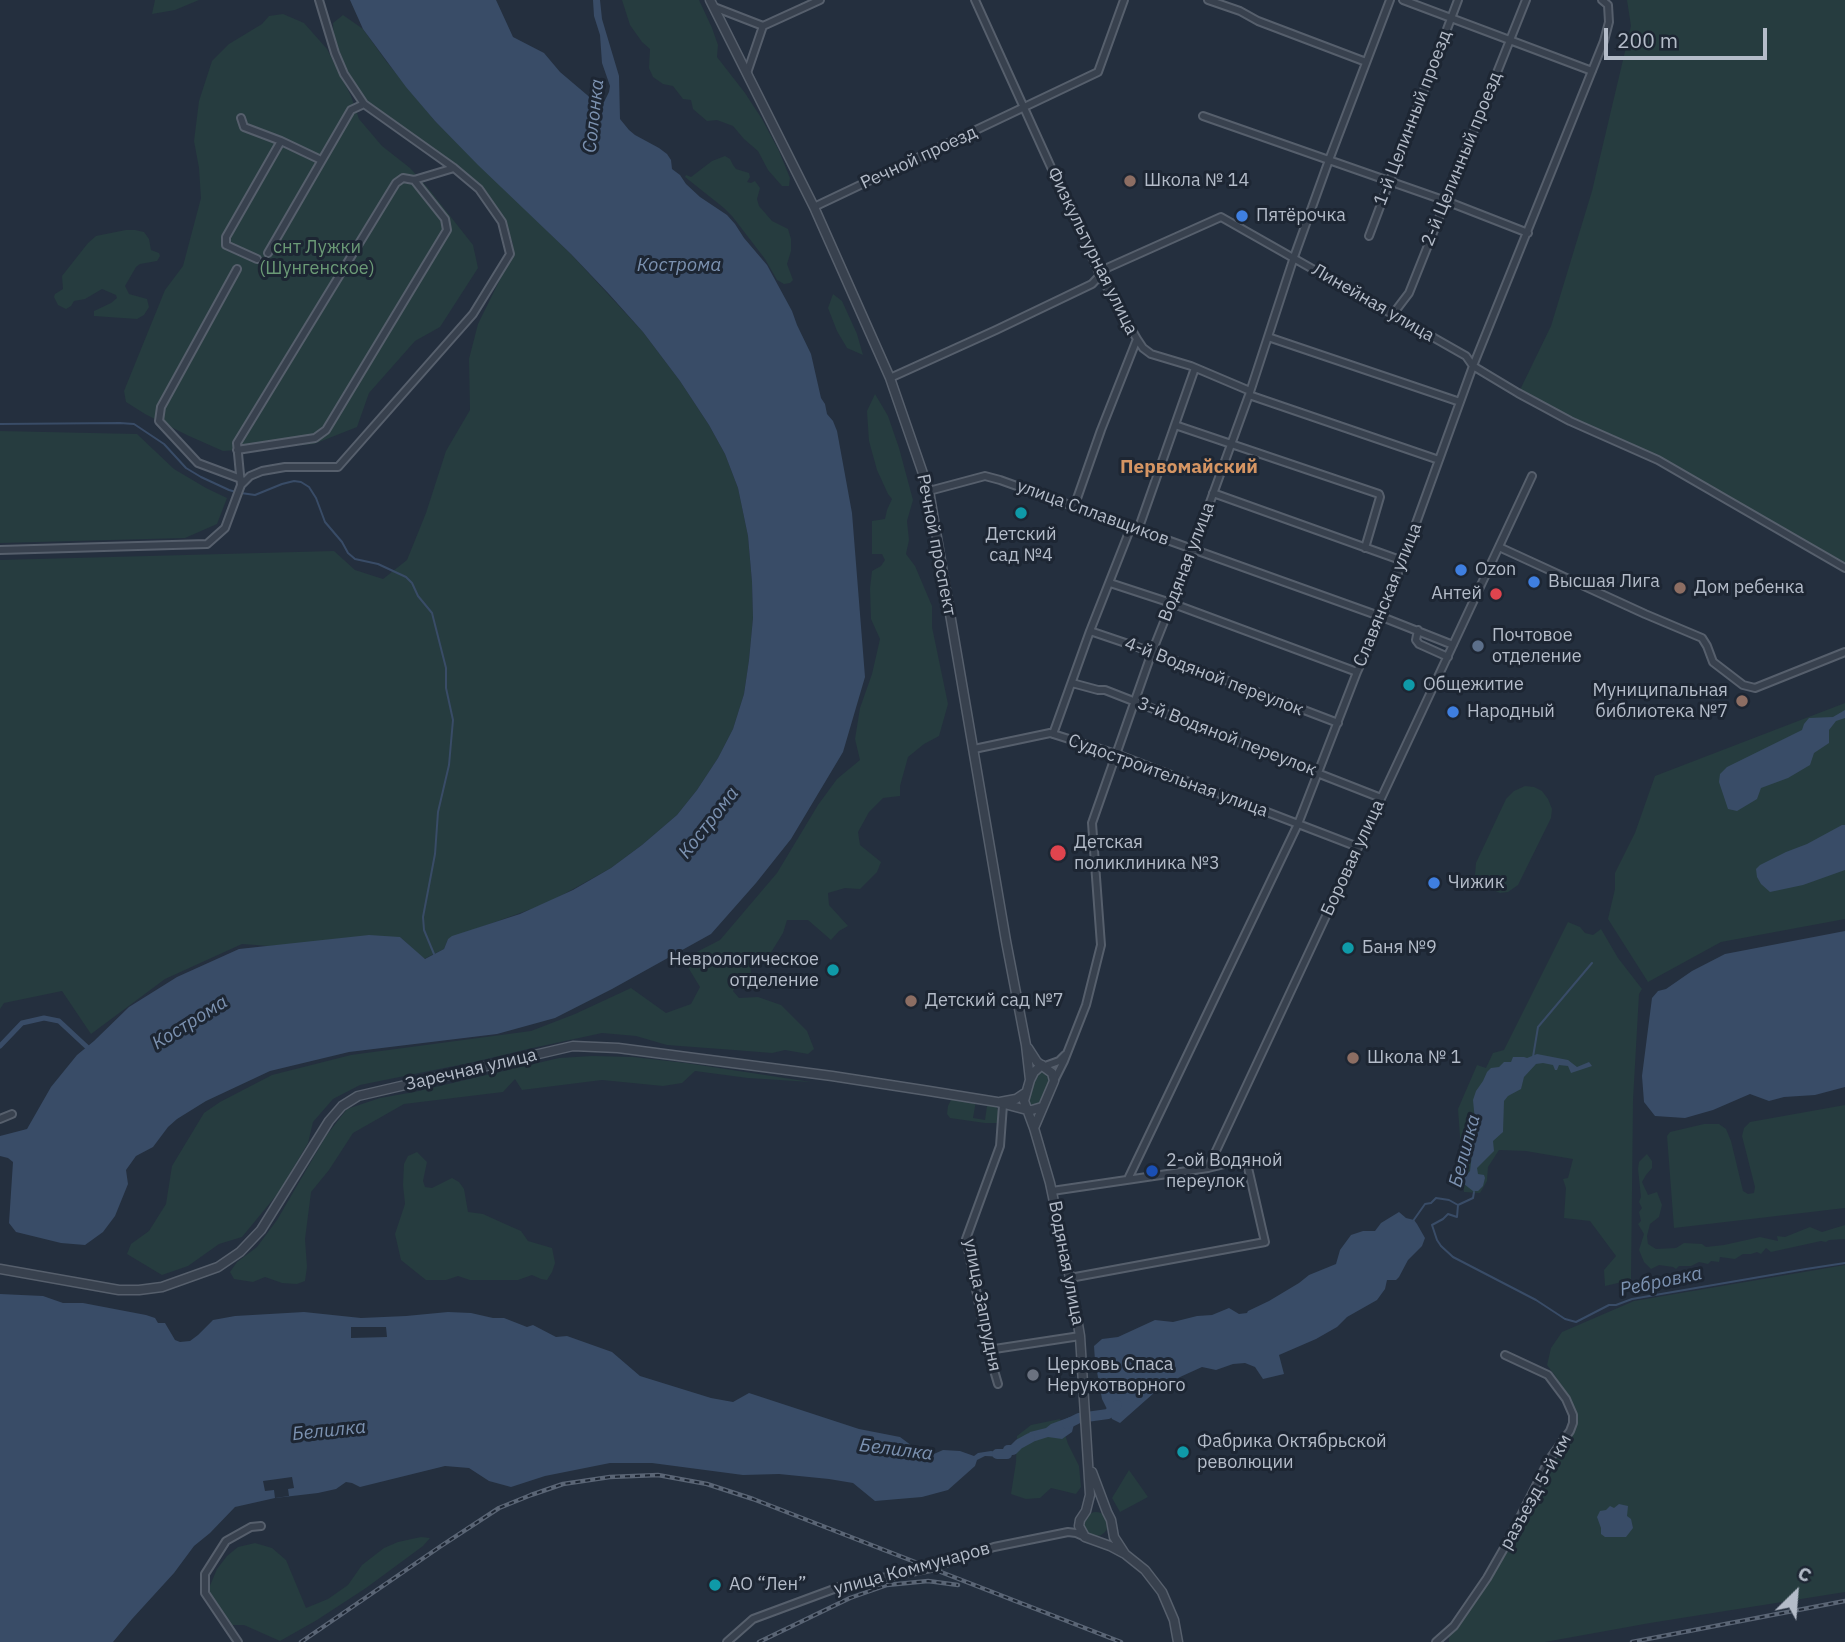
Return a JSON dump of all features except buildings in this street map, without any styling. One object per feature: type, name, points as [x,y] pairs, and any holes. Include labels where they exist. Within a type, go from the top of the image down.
[{"type":"street","points":[[241,482],[262,471],[285,467],[338,467],[473,314],[510,254],[502,222],[479,189],[364,104],[344,74],[319,0]]},
{"type":"street","points":[[747,73],[763,26],[820,0]]},
{"type":"street","name":"Физкультурная улица","points":[[975,0],[1100,275],[1137,339],[1074,507]]},
{"type":"street","name":"Речной проезд","points":[[814,207],[1098,72],[1124,0]]},
{"type":"street","points":[[1208,0],[1224,2],[1258,21],[1366,62]]},
{"type":"street","name":"Водяная улица","points":[[1054,1081],[1086,1005],[1101,945],[1092,823],[1152,652],[1231,444],[1329,160],[1390,0]]},
{"type":"street","points":[[1403,0],[1592,71]]},
{"type":"street","name":"1-й Целинный проезд","points":[[1368,236],[1458,0]]},
{"type":"street","name":"2-й Целинный проезд","points":[[1393,314],[1409,293],[1526,0]]},
{"type":"street","name":"Славянская улица","points":[[1128,1179],[1298,824],[1357,672],[1382,618],[1473,366],[1604,41],[1609,22],[1608,5],[1602,0]]},
{"type":"street","points":[[712,4],[763,26]]},
{"type":"street","name":"Речной проспект","points":[[712,4],[814,207],[890,378],[929,491],[1030,1080]]},
{"type":"street","points":[[268,253],[351,110],[364,104]]},
{"type":"street","points":[[1203,116],[1446,201],[1528,233]]},
{"type":"street","points":[[240,118],[244,127],[321,160]]},
{"type":"street","points":[[257,259],[226,245],[226,237],[281,141]]},
{"type":"street","points":[[0,550],[207,544],[225,528],[236,502],[241,482],[237,443],[396,183],[403,178],[414,180],[454,169]]},
{"type":"street","points":[[237,450],[315,438],[326,430],[447,230],[445,219],[414,180]]},
{"type":"street","name":"Линейная улица","points":[[890,378],[1092,284],[1107,268],[1221,217],[1466,356],[1473,366],[1518,394],[1570,421],[1658,460],[1845,568]]},
{"type":"street","points":[[237,269],[161,407],[159,421],[198,463],[241,482]]},
{"type":"street","points":[[1268,337],[1460,402]]},
{"type":"street","points":[[1137,339],[1151,354],[1195,368],[1249,393],[1439,460]]},
{"type":"street","points":[[1053,734],[1090,631],[1135,528],[1195,368]]},
{"type":"street","points":[[1175,425],[1379,494],[1365,548]]},
{"type":"street","name":"улица Сплавщиков","points":[[929,491],[985,476],[1000,480],[1418,630],[1453,645]]},
{"type":"street","name":"Боровая улица","points":[[1208,1168],[1532,476]]},
{"type":"street","points":[[1213,493],[1403,561]]},
{"type":"street","points":[[1499,547],[1702,638],[1713,663],[1742,685],[1755,688],[1845,652]]},
{"type":"street","points":[[1110,583],[1357,672]]},
{"type":"street","points":[[1418,630],[1416,640],[1419,644],[1448,657]]},
{"type":"street","name":"4-й Водяной переулок","points":[[1090,631],[1338,723]]},
{"type":"street","name":"3-й Водяной переулок","points":[[1072,682],[1105,690],[1381,798]]},
{"type":"street","name":"Судостроительная улица","points":[[974,749],[1050,733],[1116,754],[1358,847]]},
{"type":"street","points":[[1026,1045],[1032,1056],[1052,1073],[1054,1081],[1034,1128]]},
{"type":"street","name":"Заречная улица","points":[[0,1269],[119,1290],[139,1290],[162,1287],[218,1266],[240,1252],[261,1230],[329,1121],[342,1106],[358,1096],[573,1046],[644,1051],[916,1089],[1027,1110]]},
{"type":"street","points":[[1000,1104],[1025,1093],[1034,1072],[1059,1061],[1067,1053]]},
{"type":"street","name":"Водяная улица","points":[[1025,1093],[1024,1101],[1052,1191],[1070,1278],[1080,1336],[1089,1462]]},
{"type":"street","name":"улица Запрудня","points":[[998,1384],[988,1350],[966,1239],[1000,1146],[1000,1104]]},
{"type":"street","points":[[1027,1110],[1042,1107]]},
{"type":"street","points":[[0,1119],[12,1114]]},
{"type":"street","points":[[1052,1191],[1208,1168],[1246,1159],[1265,1242],[1070,1278]]},
{"type":"street","points":[[988,1350],[1080,1336]]},
{"type":"street","name":"разъезд 5-й км","points":[[1436,1642],[1454,1626],[1487,1577],[1507,1544],[1549,1460],[1573,1423],[1573,1415],[1566,1399],[1548,1375],[1505,1355]]},
{"type":"street","points":[[1068,1532],[1086,1511],[1090,1495],[1089,1462]]},
{"type":"street","points":[[1089,1462],[1111,1520],[1114,1537],[1125,1555]]},
{"type":"street","points":[[1086,1511],[1098,1508],[1107,1512]]},
{"type":"street","points":[[1080,1520],[1081,1531],[1085,1537]]},
{"type":"street","points":[[238,1642],[205,1593],[205,1574],[226,1541],[251,1527],[261,1526]]},
{"type":"street","points":[[1096,1541],[1105,1538],[1112,1528]]},
{"type":"street","points":[[1068,1532],[1110,1546],[1145,1570],[1162,1592],[1174,1620],[1178,1642]]},
{"type":"street","name":"улица Коммунаров","points":[[727,1642],[753,1619],[842,1586],[930,1567],[994,1547],[1068,1532]]},
{"type":"green space","points":[[155,0],[199,0],[175,10],[152,14]]},
{"type":"green space","points":[[622,0],[699,0],[718,45],[717,57],[762,119],[790,178],[789,186],[782,186],[768,170],[758,151],[733,126],[717,120],[707,121],[693,109],[691,100],[683,99],[673,86],[663,84],[653,77],[649,68],[650,49],[630,25]]},
{"type":"green space","points":[[1627,0],[1845,0],[1845,568],[1658,460],[1518,394],[1551,326],[1592,191],[1631,26]]},
{"type":"green space","name":"снт Лужки (Шунгенское)","points":[[283,14],[304,23],[327,49],[351,96],[359,119],[382,146],[410,168],[428,188],[473,245],[478,268],[440,327],[415,341],[369,393],[357,427],[314,444],[223,451],[145,414],[126,402],[124,391],[165,290],[183,266],[201,198],[194,141],[199,101],[212,61],[229,44],[262,24],[269,16]]},
{"type":"green space","points":[[343,15],[363,29],[435,121],[571,254],[643,332],[680,381],[725,454],[738,488],[748,536],[752,582],[753,618],[749,660],[744,694],[733,729],[697,790],[677,815],[642,845],[611,868],[548,903],[448,939],[444,949],[424,959],[400,937],[269,946],[242,944],[165,979],[91,1034],[62,991],[4,1003],[0,1009],[0,560],[334,551],[355,570],[383,579],[407,560],[446,451],[470,410],[469,359],[478,324],[511,257],[513,244],[504,219],[481,187],[366,101],[349,74],[334,38],[333,23]]},
{"type":"green space","points":[[725,156],[736,169],[749,173],[747,182],[755,181],[760,188],[757,199],[759,206],[772,221],[788,229],[791,251],[787,264],[793,280],[790,283],[784,284],[777,280],[765,259],[732,216],[685,177],[691,177],[712,161]]},
{"type":"green space","points":[[126,230],[144,232],[149,239],[151,250],[160,256],[157,261],[136,267],[125,286],[129,294],[147,299],[149,307],[144,315],[137,319],[94,316],[94,311],[117,298],[102,289],[85,299],[74,301],[66,309],[58,305],[54,297],[63,289],[62,276],[88,243],[96,236]]},
{"type":"green space","points":[[833,294],[842,301],[863,355],[847,348],[837,331],[828,308]]},
{"type":"green space","points":[[875,394],[888,416],[913,500],[907,521],[909,540],[906,554],[915,566],[932,606],[932,627],[948,704],[939,736],[908,757],[900,796],[883,798],[869,812],[858,832],[860,845],[881,862],[877,872],[860,889],[845,888],[828,893],[829,905],[848,926],[831,940],[808,920],[787,920],[783,933],[767,959],[750,961],[751,973],[741,978],[733,991],[739,998],[758,997],[781,1005],[807,1031],[814,1049],[808,1054],[785,1050],[772,1053],[667,1045],[636,1036],[602,1033],[360,1085],[333,1099],[313,1122],[308,1143],[279,1192],[242,1237],[219,1244],[188,1266],[162,1275],[127,1254],[131,1244],[149,1231],[166,1204],[172,1166],[204,1113],[272,1075],[351,1055],[531,1031],[631,988],[666,1013],[691,1004],[700,987],[683,959],[720,940],[777,873],[837,779],[860,760],[855,739],[860,708],[880,639],[871,619],[872,571],[885,560],[882,554],[872,554],[872,521],[885,519],[892,499],[877,470],[869,441],[867,411]]},
{"type":"green space","points":[[0,431],[137,434],[174,469],[227,498],[217,524],[185,538],[0,543]]},
{"type":"green space","points":[[1845,703],[1845,919],[1721,942],[1648,982],[1608,919],[1615,889],[1615,873],[1635,833],[1655,776]]},
{"type":"green space","points":[[1525,786],[1542,791],[1552,809],[1551,818],[1518,885],[1508,892],[1500,893],[1478,881],[1475,875],[1476,863],[1506,799]]},
{"type":"green space","points":[[1568,922],[1593,935],[1601,929],[1618,958],[1642,989],[1639,994],[1633,1100],[1631,1280],[1605,1286],[1604,1270],[1616,1256],[1590,1221],[1564,1218],[1566,1188],[1563,1179],[1568,1178],[1573,1159],[1526,1151],[1499,1150],[1488,1167],[1487,1181],[1480,1193],[1464,1192],[1458,1109],[1477,1065],[1486,1068],[1493,1053],[1504,1050]]},
{"type":"green space","points":[[592,1056],[686,1063],[811,1082],[695,1071],[682,1083],[663,1086],[602,1080],[522,1090],[515,1079],[503,1092],[404,1104],[353,1133],[311,1192],[305,1239],[305,1281],[297,1284],[282,1283],[265,1277],[253,1282],[234,1279],[230,1272],[237,1262],[257,1247],[277,1220],[326,1136],[347,1109],[380,1098],[559,1058]]},
{"type":"green space","points":[[1045,1070],[1051,1078],[1039,1104],[1031,1106],[1026,1098],[1038,1072]]},
{"type":"green space","points":[[955,1098],[976,1101],[973,1118],[985,1120],[987,1106],[996,1106],[997,1123],[950,1118],[947,1114],[948,1106]]},
{"type":"green space","points":[[1845,1105],[1845,1208],[1674,1228],[1667,1136],[1670,1132],[1704,1124],[1719,1124],[1726,1129],[1743,1191],[1748,1194],[1754,1193],[1755,1187],[1742,1136],[1744,1128],[1750,1122]]},
{"type":"green space","points":[[417,1152],[427,1162],[423,1181],[425,1187],[432,1188],[452,1178],[464,1189],[468,1212],[483,1214],[521,1231],[528,1241],[552,1248],[555,1263],[547,1280],[532,1275],[518,1280],[470,1280],[458,1276],[446,1280],[426,1280],[401,1260],[395,1234],[405,1204],[404,1164],[408,1156]]},
{"type":"green space","points":[[1647,1154],[1652,1161],[1652,1168],[1642,1182],[1648,1195],[1657,1192],[1662,1205],[1659,1217],[1650,1224],[1647,1236],[1648,1244],[1656,1249],[1676,1248],[1684,1243],[1702,1244],[1706,1247],[1724,1245],[1760,1237],[1778,1241],[1777,1236],[1785,1237],[1810,1227],[1822,1232],[1845,1225],[1845,1239],[1821,1241],[1771,1252],[1766,1248],[1761,1254],[1743,1254],[1735,1259],[1720,1257],[1719,1262],[1699,1262],[1676,1269],[1659,1265],[1651,1269],[1644,1262],[1639,1250],[1644,1234],[1638,1224],[1641,1221],[1639,1212],[1642,1208],[1639,1202],[1641,1197],[1638,1169],[1639,1162]]},
{"type":"green space","points":[[1845,1265],[1845,1592],[1545,1642],[1449,1642],[1449,1635],[1495,1569],[1576,1418],[1556,1377],[1547,1365],[1551,1348],[1562,1332],[1634,1301]]},
{"type":"green space","points":[[1060,1419],[1079,1466],[1081,1487],[1076,1494],[1051,1488],[1040,1498],[1026,1499],[1011,1494],[1017,1436],[1031,1425]]},
{"type":"green space","points":[[1129,1470],[1148,1497],[1120,1512],[1112,1498]]},
{"type":"green space","points":[[1096,1512],[1105,1515],[1108,1524],[1105,1533],[1096,1536],[1087,1533],[1084,1524],[1087,1515]]},
{"type":"green space","points":[[421,1537],[430,1538],[366,1588],[280,1641],[244,1625],[229,1625],[213,1607],[209,1588],[217,1569],[238,1547],[255,1543],[272,1548],[286,1560],[306,1608],[328,1599],[348,1585],[362,1565],[384,1548]]},
{"type":"water","name":"Кострома","points":[[350,0],[496,0],[513,37],[544,53],[560,72],[593,100],[604,102],[610,86],[602,63],[593,0],[600,0],[602,19],[619,76],[620,119],[635,135],[667,154],[672,169],[686,184],[735,224],[767,265],[811,354],[821,398],[837,431],[852,513],[865,677],[843,752],[791,839],[711,934],[555,1018],[497,1034],[349,1052],[270,1071],[206,1101],[177,1119],[153,1147],[136,1156],[126,1170],[128,1184],[115,1216],[103,1232],[85,1245],[61,1243],[16,1232],[9,1223],[13,1162],[0,1156],[0,1136],[27,1129],[51,1087],[77,1055],[129,1007],[177,977],[239,949],[369,935],[400,937],[425,959],[444,949],[452,936],[520,914],[573,890],[611,868],[677,815],[718,758],[733,729],[744,694],[753,618],[748,536],[738,488],[725,454],[709,425],[643,332],[609,294],[478,165],[406,87],[363,29]]},
{"type":"water","points":[[1845,710],[1845,718],[1836,721],[1829,730],[1829,743],[1814,753],[1810,765],[1788,778],[1761,788],[1757,799],[1737,811],[1728,809],[1719,782],[1720,774],[1727,767],[1802,730],[1809,718],[1833,717]]},
{"type":"water","points":[[1845,825],[1845,870],[1803,885],[1770,892],[1761,884],[1756,869],[1760,865]]},
{"type":"water","points":[[1845,931],[1845,1087],[1815,1095],[1769,1101],[1750,1094],[1713,1110],[1685,1118],[1655,1116],[1644,1102],[1642,1076],[1652,998],[1658,991],[1666,989],[1692,971],[1725,954]]},
{"type":"water","points":[[1537,1054],[1568,1060],[1577,1067],[1589,1062],[1592,1066],[1571,1073],[1568,1066],[1559,1065],[1555,1070],[1553,1065],[1536,1064],[1524,1077],[1521,1089],[1504,1101],[1503,1132],[1493,1141],[1494,1151],[1477,1168],[1478,1174],[1484,1175],[1485,1178],[1483,1186],[1478,1191],[1473,1191],[1464,1184],[1464,1178],[1470,1171],[1472,1154],[1464,1133],[1475,1121],[1473,1100],[1476,1091],[1491,1068],[1511,1062],[1513,1057],[1527,1058]]},
{"type":"water","points":[[1399,1212],[1417,1224],[1425,1238],[1422,1246],[1408,1260],[1396,1280],[1387,1280],[1385,1289],[1377,1300],[1316,1339],[1279,1355],[1284,1374],[1263,1379],[1255,1367],[1245,1363],[1216,1370],[1202,1367],[1155,1392],[1120,1423],[1112,1419],[1102,1399],[1095,1361],[1094,1346],[1102,1339],[1118,1337],[1155,1320],[1173,1322],[1212,1315],[1229,1308],[1239,1314],[1247,1313],[1309,1275],[1336,1264],[1340,1250],[1351,1235],[1375,1231],[1381,1223]]},
{"type":"water","points":[[0,1294],[43,1296],[63,1303],[83,1303],[146,1315],[155,1318],[158,1323],[165,1323],[175,1340],[180,1342],[190,1341],[213,1320],[235,1316],[304,1312],[361,1318],[448,1312],[504,1318],[527,1327],[533,1325],[556,1337],[567,1336],[612,1352],[640,1376],[733,1402],[749,1393],[859,1429],[900,1437],[927,1457],[943,1450],[960,1451],[974,1456],[991,1451],[1007,1454],[1004,1457],[985,1456],[977,1460],[975,1466],[948,1490],[922,1497],[875,1501],[853,1483],[779,1474],[743,1475],[652,1463],[610,1463],[545,1476],[511,1487],[489,1481],[469,1468],[445,1466],[360,1487],[346,1482],[336,1489],[235,1507],[194,1546],[174,1573],[113,1642],[0,1642]]},
{"type":"water","points":[[1070,1417],[1079,1418],[1072,1432],[1062,1439],[1048,1437],[1019,1444],[1030,1432]]},
{"type":"water","points":[[1619,1504],[1628,1506],[1627,1516],[1631,1519],[1633,1528],[1626,1537],[1605,1537],[1601,1534],[1597,1517],[1600,1511]]},
{"type":"pier","points":[[351,1327],[386,1327],[387,1337],[351,1338]]},
{"type":"pier","points":[[292,1477],[294,1488],[288,1489],[289,1496],[275,1498],[274,1490],[265,1491],[263,1481]]},
{"type":"waterway","points":[[0,424],[134,424],[164,444],[186,468],[236,492]]},
{"type":"waterway","points":[[241,493],[255,495],[294,481],[309,487],[325,522],[348,553],[355,559],[378,564],[406,577],[432,613],[446,668],[446,688],[453,720],[449,765],[438,812],[435,854],[423,917],[424,930],[434,954]]},
{"type":"waterway","name":"Белилка","points":[[1533,1057],[1538,1027],[1592,963]]},
{"type":"waterway","points":[[0,1046],[22,1023],[44,1018],[59,1021],[87,1047]]},
{"type":"waterway","name":"Белилка","points":[[1413,1221],[1425,1204],[1436,1198],[1458,1205],[1473,1198],[1474,1192]]},
{"type":"waterway","name":"Ребровка","points":[[1458,1205],[1457,1217],[1448,1214],[1432,1225],[1441,1246],[1453,1257],[1536,1300],[1565,1319],[1576,1322],[1609,1305],[1632,1299],[1845,1263]]},
{"type":"waterway","name":"Белилка","points":[[1067,1424],[1079,1418],[1108,1414],[1117,1405]]},
{"type":"waterway","name":"Белилка","points":[[997,1454],[1007,1454],[1008,1450],[1013,1450],[1030,1438]]},
{"type":"railway","points":[[301,1642],[499,1508],[563,1484],[610,1477],[658,1475],[707,1484],[753,1499],[1121,1642]]},
{"type":"railway","points":[[759,1642],[850,1598],[887,1585],[928,1581],[958,1585]]},
{"type":"railway","points":[[1632,1642],[1845,1601]]},
{"type":"place","name":"Школа № 14","points":[[1130,181]]},
{"type":"place","name":"Пятёрочка","points":[[1242,216]]},
{"type":"place","name":"Детский сад №4","points":[[1021,513]]},
{"type":"place","name":"Ozon","points":[[1461,570]]},
{"type":"place","name":"Высшая Лига","points":[[1534,582]]},
{"type":"place","name":"Дом ребенка","points":[[1680,588]]},
{"type":"place","name":"Антей","points":[[1496,594]]},
{"type":"place","name":"Почтовое отделение","points":[[1478,646]]},
{"type":"place","name":"Общежитие","points":[[1409,685]]},
{"type":"place","name":"Муниципальная библиотека №7","points":[[1742,701]]},
{"type":"place","name":"Народный","points":[[1453,712]]},
{"type":"place","name":"Детская поликлиника №3","points":[[1058,853]]},
{"type":"place","name":"Чижик","points":[[1434,883]]},
{"type":"place","name":"Баня №9","points":[[1348,948]]},
{"type":"place","name":"Неврологическое отделение","points":[[833,970]]},
{"type":"place","name":"Детский сад №7","points":[[911,1001]]},
{"type":"place","name":"Школа № 1","points":[[1353,1058]]},
{"type":"place","name":"2-ой Водяной переулок","points":[[1152,1171]]},
{"type":"place","name":"Церковь Спаса Нерукотворного","points":[[1033,1375]]},
{"type":"place","name":"Фабрика Октябрьской революции","points":[[1183,1452]]},
{"type":"place","name":"АО “Лен”","points":[[715,1585]]},
{"type":"district","name":"Первомайский","points":[[1189,468]]},
{"type":"water label","name":"Солонка","points":[[594,116]]}]
